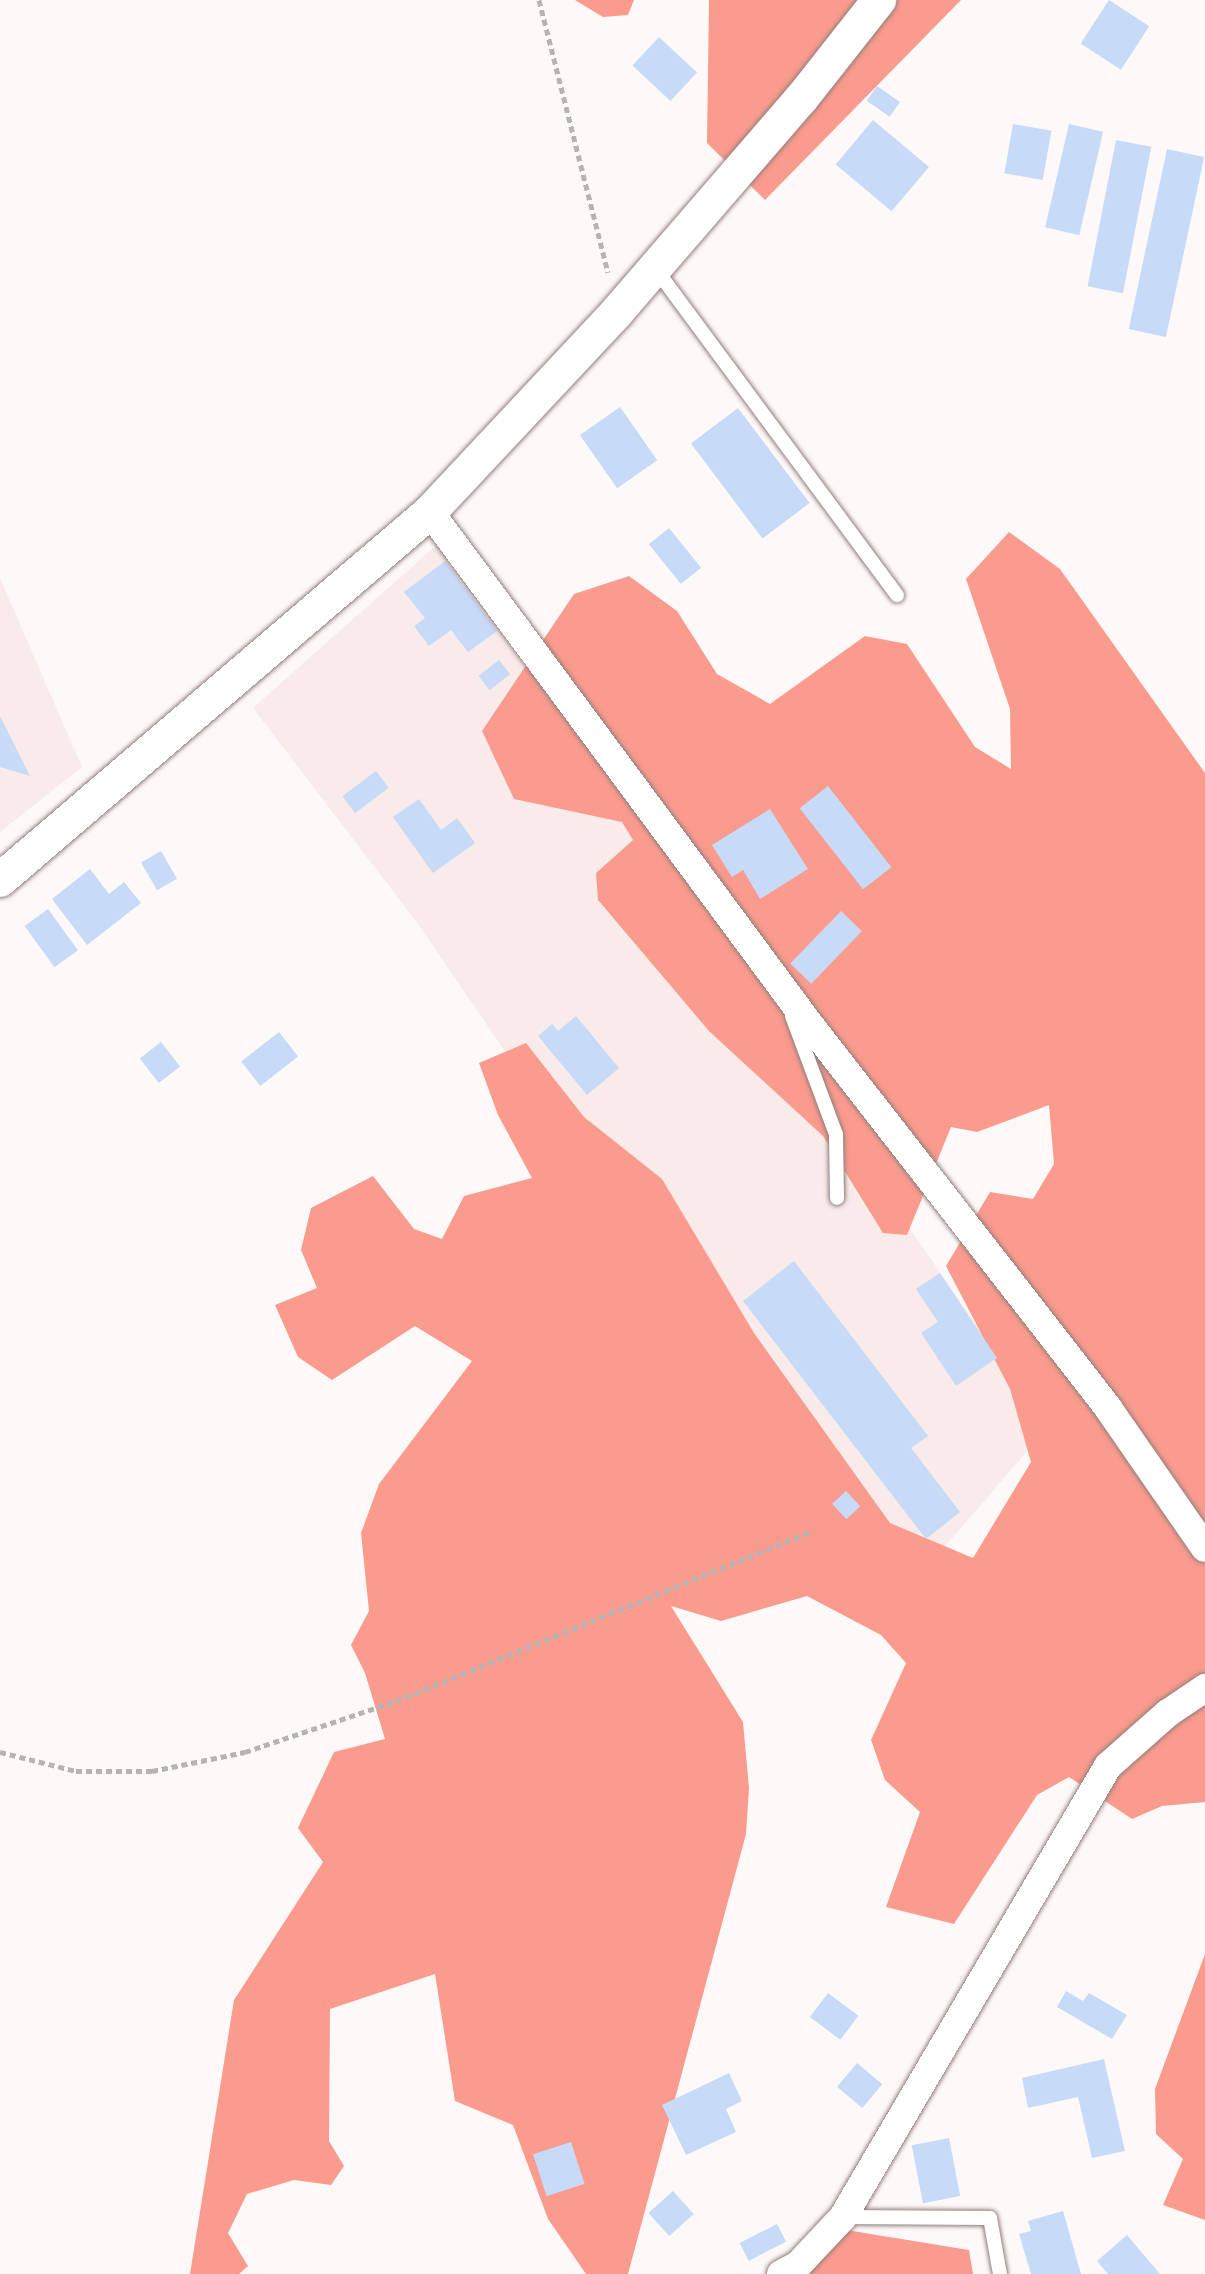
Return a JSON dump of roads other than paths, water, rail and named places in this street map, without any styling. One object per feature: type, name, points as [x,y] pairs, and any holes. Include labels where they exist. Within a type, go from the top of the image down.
[{"type":"street","points":[[0,880],[430,512],[617,312],[802,98],[879,0]]},
{"type":"street","points":[[430,512],[779,982],[1108,1408],[1205,1548]]},
{"type":"street","points":[[781,2274],[798,2265],[843,2217],[1108,1766],[1168,1713],[1205,1688]]},
{"type":"lane","points":[[654,268],[897,595]]},
{"type":"lane","points":[[779,982],[836,1134],[837,1198]]},
{"type":"lane","points":[[843,2217],[990,2218],[1000,2274]]}]
